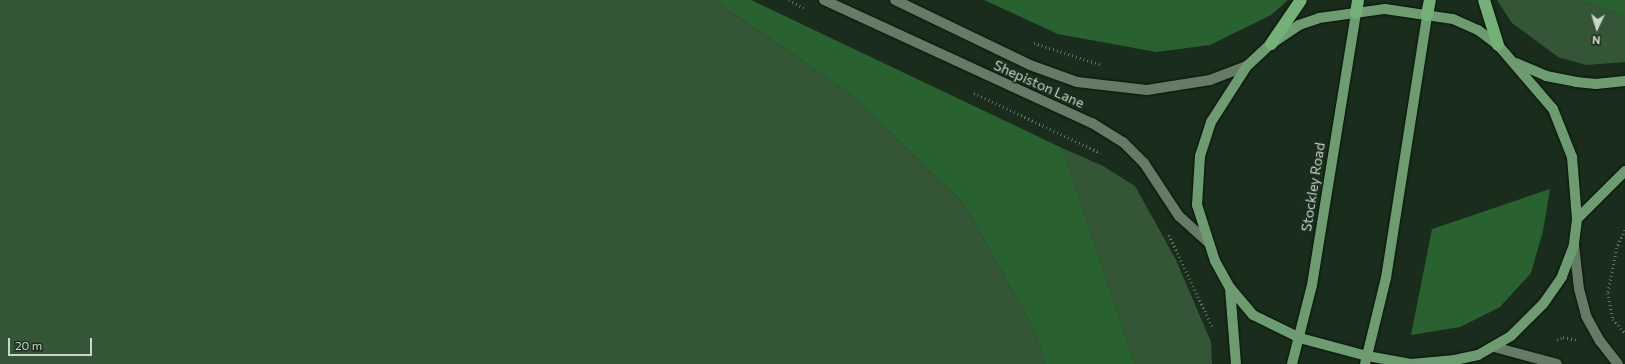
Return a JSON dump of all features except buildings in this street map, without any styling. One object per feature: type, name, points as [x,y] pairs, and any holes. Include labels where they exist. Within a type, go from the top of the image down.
[{"type":"highway","points":[[1271,44],[1300,0]]},
{"type":"highway","points":[[1356,13],[1358,0]]},
{"type":"highway","points":[[1427,15],[1430,0]]},
{"type":"highway","points":[[1484,0],[1498,46]]},
{"type":"main road","points":[[1385,10],[1453,19],[1478,30],[1498,46],[1514,62],[1554,109],[1564,132],[1576,182],[1577,219],[1574,245],[1562,276],[1543,304],[1511,336],[1494,347],[1478,354],[1455,360],[1411,364],[1366,360],[1300,338],[1253,315],[1230,288],[1207,241],[1197,205],[1200,156],[1211,122],[1247,66],[1271,44],[1299,26],[1319,18],[1385,10]]},
{"type":"main road","name":"Stockley Road","points":[[1292,364],[1300,338],[1312,285],[1356,13]]},
{"type":"main road","points":[[1366,360],[1386,278],[1427,15]]},
{"type":"main road","points":[[1514,62],[1546,76],[1576,82],[1596,84],[1625,81]]},
{"type":"main road","points":[[1577,219],[1625,171]]},
{"type":"main road","points":[[1230,288],[1236,364]]},
{"type":"main road","points":[[1467,364],[1478,354]]},
{"type":"street","name":"Shepiston Lane","points":[[824,0],[1092,123],[1117,139],[1144,163],[1179,216],[1207,241]]},
{"type":"street","name":"Shepiston Lane","points":[[895,0],[1030,65],[1077,82],[1147,90],[1210,80],[1247,66]]},
{"type":"street","points":[[1574,245],[1579,289],[1586,316],[1600,341],[1618,364]]},
{"type":"street","points":[[1494,347],[1557,364]]},
{"type":"path","points":[[1076,142],[1108,156]]},
{"type":"path","points":[[1167,230],[1213,330]]},
{"type":"path","points":[[1625,230],[1617,248],[1608,293],[1613,320],[1625,333]]},
{"type":"path","points":[[1558,340],[1563,336],[1573,340],[1580,339]]},
{"type":"green space","points":[[0,0],[714,0],[852,95],[964,204],[1034,329],[1045,364],[0,364]]},
{"type":"green space","points":[[714,0],[751,0],[1062,148],[1135,364],[1045,364],[1034,329],[964,204],[852,95]]},
{"type":"green space","points":[[984,0],[1288,0],[1271,15],[1210,45],[1156,52],[1058,34]]},
{"type":"green space","points":[[1497,0],[1580,0],[1625,16],[1625,62],[1586,65],[1558,57],[1512,23]]},
{"type":"green space","points":[[1580,0],[1625,0],[1625,16]]},
{"type":"green space","points":[[1062,148],[1103,166],[1135,186],[1176,260],[1211,342],[1212,364],[1135,364]]},
{"type":"green space","points":[[1550,189],[1543,231],[1531,273],[1500,307],[1460,327],[1411,335],[1432,229]]}]
